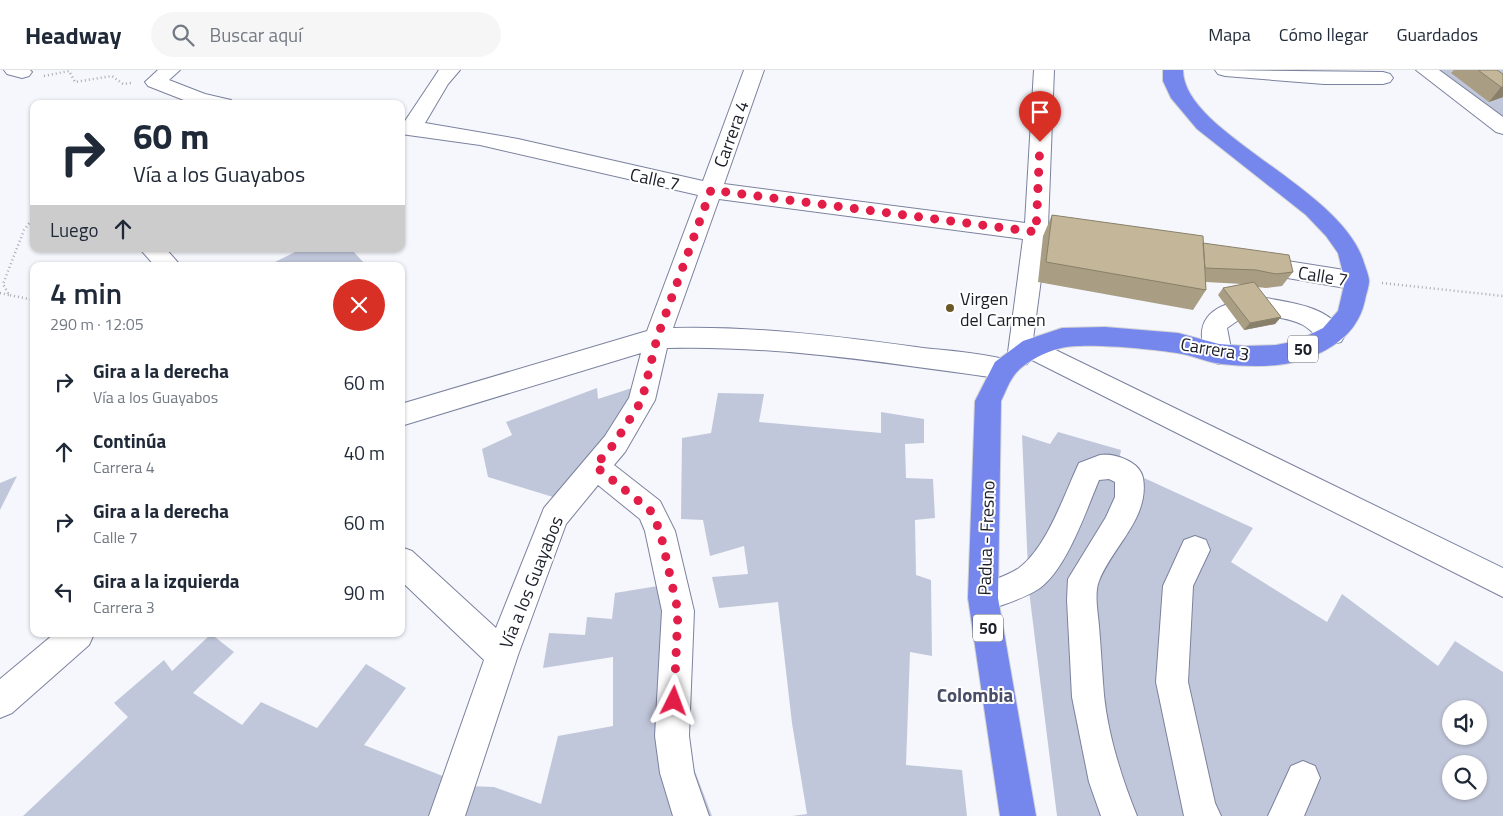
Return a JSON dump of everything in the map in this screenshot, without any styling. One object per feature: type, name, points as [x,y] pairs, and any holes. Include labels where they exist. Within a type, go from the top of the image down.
[{"type":"highway","name":"Carrera 3","points":[[1018,358],[1062,338],[1105,337],[1178,343],[1219,354],[1245,356],[1276,355],[1302,350],[1332,335],[1350,314],[1357,281],[1349,252],[1334,230],[1314,210],[1204,124],[1181,98],[1173,81],[1173,70]]},
{"type":"highway","name":"Padua - Fresno","points":[[1018,358],[988,401],[989,437],[983,598],[1018,816]]},
{"type":"street","points":[[407,127],[440,80],[450,70]]},
{"type":"street","name":"Carrera 4","points":[[657,338],[754,70]]},
{"type":"street","points":[[1018,358],[1036,232],[1044,70]]},
{"type":"street","points":[[1225,70],[1324,78],[1382,78]]},
{"type":"street","points":[[1426,70],[1503,127]]},
{"type":"street","points":[[165,80],[196,100]]},
{"type":"street","name":"Calle 7","points":[[407,127],[492,139],[582,163],[711,190],[1104,242]]},
{"type":"street","points":[[155,252],[165,262]]},
{"type":"street","name":"Calle 7","points":[[1231,262],[1357,281]]},
{"type":"street","points":[[1261,306],[1310,317],[1332,335]]},
{"type":"street","points":[[1219,354],[1214,324],[1231,312]]},
{"type":"street","points":[[405,415],[657,338],[708,337],[878,352],[1018,358],[1503,583]]},
{"type":"street","name":"Vía a los Guayabos","points":[[447,816],[502,654],[554,517],[614,444],[642,400],[657,338]]},
{"type":"street","points":[[595,466],[650,510],[660,531],[678,611],[672,736],[677,773],[691,816]]},
{"type":"street","points":[[983,598],[1029,578],[1040,568],[1053,547],[1089,472],[1099,466],[1110,466],[1120,470],[1129,477],[1129,497],[1118,524],[1083,579],[1082,600],[1088,697],[1106,782],[1119,816]]},
{"type":"street","points":[[1194,550],[1178,586],[1172,682],[1199,810],[1203,816]]},
{"type":"street","points":[[405,565],[502,654]]},
{"type":"street","points":[[0,701],[75,637]]},
{"type":"street","points":[[1286,816],[1303,778]]},
{"type":"path","points":[[18,71],[45,76],[69,71],[75,82],[112,76],[123,84],[165,80]]},
{"type":"path","points":[[8,295],[3,284],[24,230],[30,222]]},
{"type":"path","points":[[1357,281],[1503,296]]},
{"type":"path","points":[[0,293],[30,299]]},
{"type":"shaded area","points":[[1432,70],[1503,70],[1503,124]]},
{"type":"shaded area","points":[[295,252],[354,252],[363,262],[275,262]]},
{"type":"shaded area","points":[[635,387],[608,434],[553,497],[488,477],[482,449],[512,435],[506,422],[597,388],[598,399]]},
{"type":"shaded area","points":[[718,393],[764,394],[759,422],[881,433],[881,412],[924,419],[924,443],[905,444],[906,478],[933,479],[935,518],[915,520],[916,575],[931,580],[932,656],[910,652],[906,765],[962,770],[967,816],[792,816],[807,814],[792,723],[778,602],[719,608],[712,577],[748,574],[744,546],[710,556],[703,520],[681,519],[682,438],[711,433]]},
{"type":"shaded area","points":[[1058,432],[1121,450],[1118,466],[1253,528],[1231,562],[1327,622],[1342,594],[1438,666],[1455,641],[1503,672],[1503,816],[1057,816],[1029,591],[1022,435],[1050,444]]},
{"type":"shaded area","points":[[17,476],[0,510],[0,483]]},
{"type":"shaded area","points":[[664,585],[682,737],[712,816],[23,816],[128,717],[114,703],[164,660],[172,671],[208,637],[215,637],[234,652],[193,693],[242,725],[261,702],[317,728],[366,664],[406,688],[364,745],[468,786],[494,787],[541,804],[558,736],[613,726],[613,657],[543,668],[549,633],[585,635],[587,617],[612,619],[615,593]]},
{"type":"building","points":[[1478,70],[1497,70],[1503,74],[1503,87],[1501,87]]},
{"type":"building","points":[[1052,215],[1203,236],[1206,290],[1046,262]]},
{"type":"building","points":[[1203,243],[1289,255],[1293,272],[1276,274],[1256,270],[1205,268]]},
{"type":"building","points":[[1254,282],[1281,317],[1250,323],[1223,288]]},
{"type":"place","name":"Virgen del Carmen","points":[[950,308]]},
{"type":"district","name":"Colombia","points":[[975,694]]},
{"type":"route","points":[[674,701],[678,611],[660,531],[650,510],[595,466],[614,444],[642,400],[657,338],[711,190],[1036,232],[1040,142]]}]
